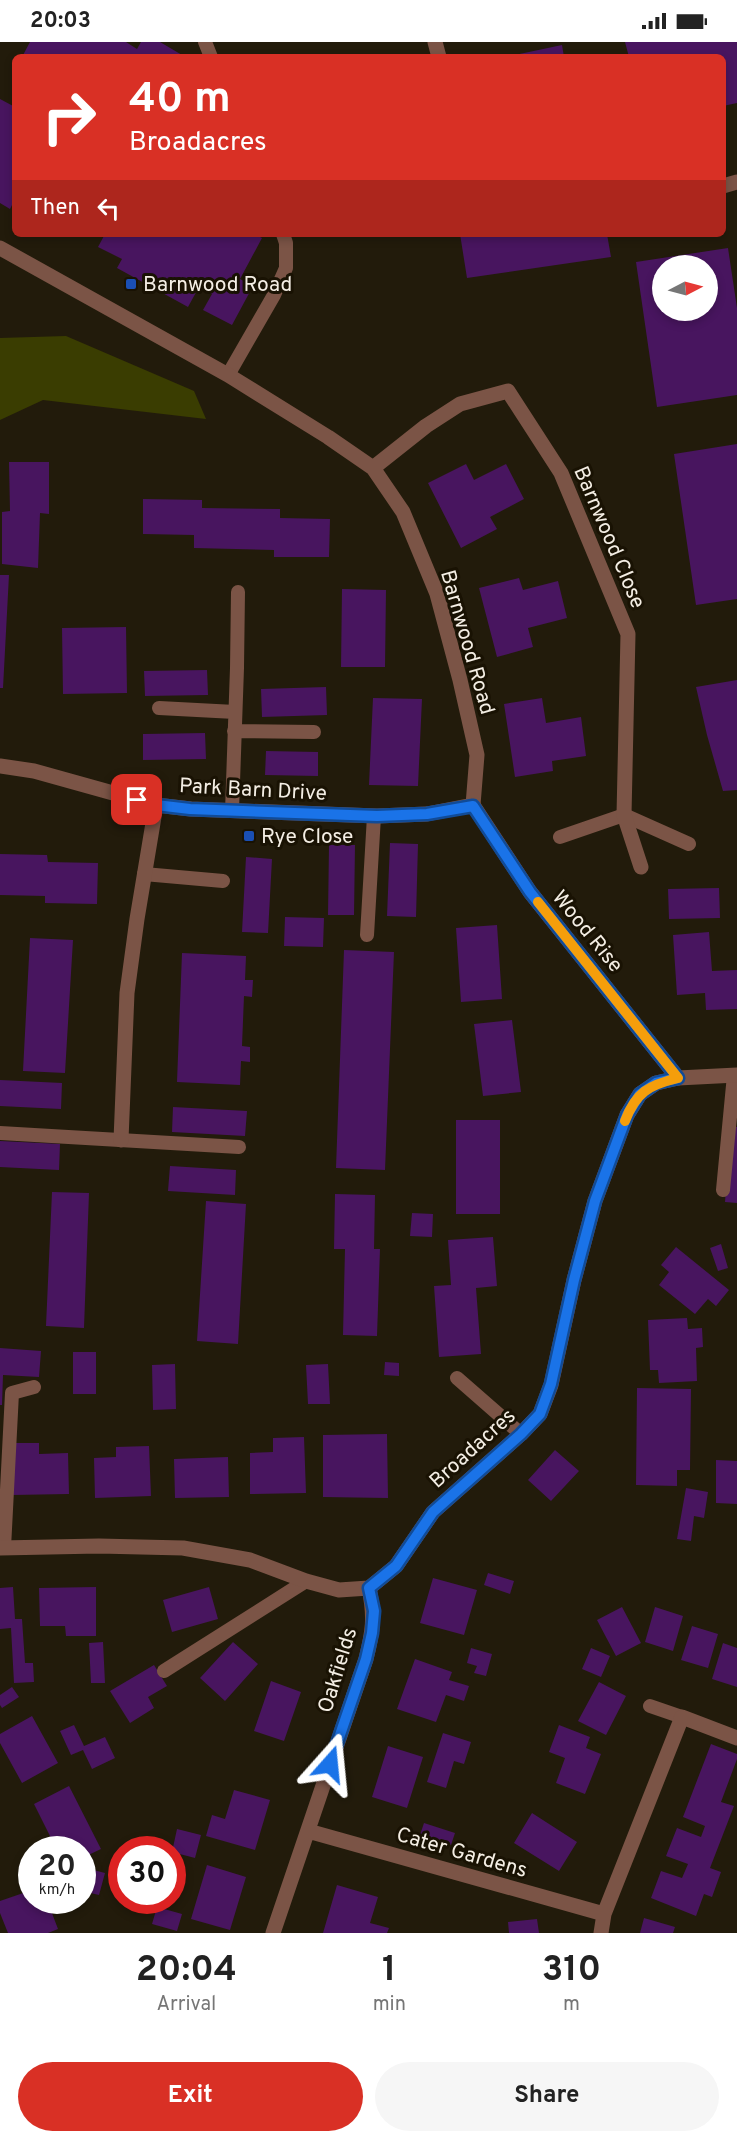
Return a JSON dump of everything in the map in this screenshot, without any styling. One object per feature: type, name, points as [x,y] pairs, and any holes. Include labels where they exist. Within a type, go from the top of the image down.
[{"type":"street","name":"Barnwood Road","points":[[0,248],[228,375],[373,468],[403,512],[437,594],[477,755],[473,806]]},
{"type":"street","name":"Barnwood Close","points":[[373,468],[426,426],[460,404],[508,392],[561,473],[628,634],[624,815],[641,867]]},
{"type":"street","name":"Park Barn Drive","points":[[0,766],[34,771],[156,805],[232,811],[374,816],[427,814],[473,806]]},
{"type":"street","points":[[121,1140],[127,993],[156,805]]},
{"type":"street","name":"Wood Rise","points":[[473,806],[530,892],[678,1078]]},
{"type":"street","name":"Broadacres","points":[[369,1588],[396,1566],[433,1512],[521,1434],[540,1414],[551,1384],[574,1280],[595,1201],[627,1115],[640,1094],[656,1083],[678,1078],[736,1075]]},
{"type":"street","points":[[2,1548],[99,1546],[183,1548],[250,1560],[306,1581],[339,1590],[369,1588]]},
{"type":"street","name":"Oakfields","points":[[273,1933],[366,1659],[374,1611],[369,1588]]},
{"type":"street","points":[[601,1933],[604,1914],[682,1717],[737,1738]]},
{"type":"street","name":"Cater Gardens","points":[[308,1831],[604,1914]]},
{"type":"lane","points":[[228,375],[274,295],[286,268],[284,237]]},
{"type":"lane","points":[[232,811],[238,592]]},
{"type":"lane","points":[[159,708],[235,712]]},
{"type":"lane","points":[[234,731],[314,732]]},
{"type":"lane","points":[[560,837],[624,815],[689,844]]},
{"type":"lane","points":[[367,935],[374,816]]},
{"type":"lane","points":[[144,874],[223,881]]},
{"type":"lane","points":[[723,1190],[736,1075]]},
{"type":"lane","points":[[0,1133],[239,1147]]},
{"type":"lane","points":[[457,1378],[521,1434]]},
{"type":"lane","points":[[2,1548],[12,1393],[34,1387]]},
{"type":"lane","points":[[164,1671],[306,1581]]},
{"type":"lane","points":[[650,1706],[682,1717]]},
{"type":"shaded area","points":[[66,336],[194,391],[206,419],[43,400],[0,420],[0,338]]},
{"type":"building","points":[[30,42],[126,42],[137,49],[141,42],[160,42],[180,54],[24,54]]},
{"type":"building","points":[[625,42],[737,42],[737,103],[726,105],[726,54],[628,54]]},
{"type":"building","points":[[562,45],[564,54],[519,54]]},
{"type":"building","points":[[0,99],[12,105],[12,205],[10,209],[0,203]]},
{"type":"building","points":[[103,237],[262,238],[240,279],[253,286],[232,325],[203,310],[212,294],[199,287],[188,307],[117,268],[122,259],[98,247]]},
{"type":"building","points":[[460,237],[608,237],[611,257],[467,278]]},
{"type":"building","points":[[728,248],[737,308],[737,395],[657,407],[636,262],[652,260],[652,321],[718,321],[718,255],[682,255]]},
{"type":"building","points":[[737,444],[737,599],[696,605],[674,454]]},
{"type":"building","points":[[9,462],[49,462],[49,514],[40,513],[38,568],[2,564],[2,512],[10,511]]},
{"type":"building","points":[[466,464],[474,480],[506,464],[524,499],[490,517],[497,529],[461,548],[428,483]]},
{"type":"building","points":[[143,499],[202,500],[202,508],[280,509],[280,518],[330,519],[329,557],[274,557],[274,550],[194,548],[194,535],[143,534]]},
{"type":"building","points":[[0,575],[9,575],[3,688],[0,688]]},
{"type":"building","points":[[519,578],[523,590],[558,581],[567,618],[528,628],[533,647],[497,657],[479,588]]},
{"type":"building","points":[[342,589],[386,590],[385,667],[341,667]]},
{"type":"building","points":[[126,627],[127,693],[63,694],[62,628]]},
{"type":"building","points":[[207,670],[208,695],[145,696],[144,671]]},
{"type":"building","points":[[737,680],[737,790],[723,791],[696,687]]},
{"type":"building","points":[[326,687],[327,715],[262,717],[261,689]]},
{"type":"building","points":[[373,698],[422,699],[418,786],[369,785]]},
{"type":"building","points":[[542,698],[546,723],[581,717],[586,756],[552,761],[553,771],[515,777],[504,704]]},
{"type":"building","points":[[205,733],[206,759],[143,760],[143,734]]},
{"type":"building","points":[[266,751],[318,752],[318,776],[265,775]]},
{"type":"building","points":[[390,843],[418,844],[416,917],[387,916]]},
{"type":"building","points":[[329,845],[355,845],[354,915],[328,915]]},
{"type":"building","points":[[0,854],[47,855],[48,862],[98,863],[97,904],[45,903],[45,896],[0,895]]},
{"type":"building","points":[[246,857],[272,859],[268,933],[242,932]]},
{"type":"building","points":[[719,888],[720,918],[669,919],[668,889]]},
{"type":"building","points":[[285,917],[324,918],[323,947],[284,946]]},
{"type":"building","points":[[497,925],[502,999],[461,1002],[456,928]]},
{"type":"building","points":[[709,932],[712,971],[737,970],[737,1009],[706,1010],[705,993],[677,995],[673,935]]},
{"type":"building","points":[[30,938],[73,940],[65,1073],[23,1071]]},
{"type":"building","points":[[344,950],[394,952],[385,1170],[336,1168]]},
{"type":"building","points":[[182,953],[246,956],[245,980],[253,980],[252,997],[244,996],[242,1046],[250,1047],[250,1062],[241,1061],[240,1085],[177,1082]]},
{"type":"building","points":[[512,1020],[521,1092],[483,1096],[474,1024]]},
{"type":"building","points":[[0,1080],[62,1083],[61,1109],[0,1106]]},
{"type":"building","points":[[173,1107],[247,1111],[245,1136],[172,1132]]},
{"type":"building","points":[[456,1120],[500,1120],[500,1214],[456,1214]]},
{"type":"building","points":[[731,1127],[737,1127],[737,1203],[725,1202]]},
{"type":"building","points":[[0,1141],[60,1144],[59,1170],[0,1167]]},
{"type":"building","points":[[170,1166],[236,1170],[235,1195],[168,1191]]},
{"type":"building","points":[[52,1192],[89,1193],[84,1328],[46,1326]]},
{"type":"building","points":[[335,1194],[375,1195],[374,1249],[380,1249],[377,1336],[343,1335],[345,1249],[334,1249]]},
{"type":"building","points":[[206,1201],[246,1204],[238,1344],[197,1341]]},
{"type":"building","points":[[412,1213],[433,1214],[432,1237],[410,1236]]},
{"type":"building","points":[[493,1237],[497,1286],[476,1288],[481,1354],[439,1357],[434,1286],[451,1285],[448,1240]]},
{"type":"building","points":[[721,1244],[728,1268],[718,1271],[710,1248]]},
{"type":"building","points":[[676,1247],[729,1290],[716,1306],[708,1299],[695,1314],[659,1285],[669,1272],[661,1265]]},
{"type":"building","points":[[687,1318],[688,1329],[702,1328],[703,1347],[696,1348],[697,1381],[659,1383],[658,1370],[650,1370],[648,1320]]},
{"type":"building","points":[[0,1348],[41,1351],[39,1377],[3,1375],[2,1405],[0,1405]]},
{"type":"building","points":[[73,1352],[96,1352],[96,1394],[73,1394]]},
{"type":"building","points":[[385,1362],[399,1363],[399,1376],[384,1375]]},
{"type":"building","points":[[175,1364],[176,1409],[153,1410],[152,1365]]},
{"type":"building","points":[[328,1364],[330,1404],[308,1404],[306,1365]]},
{"type":"building","points":[[637,1388],[691,1389],[690,1470],[677,1470],[677,1486],[636,1485]]},
{"type":"building","points":[[387,1434],[388,1498],[323,1497],[323,1435]]},
{"type":"building","points":[[304,1437],[306,1493],[250,1494],[250,1453],[273,1452],[273,1438]]},
{"type":"building","points":[[10,1443],[39,1443],[39,1454],[68,1453],[69,1494],[12,1495]]},
{"type":"building","points":[[149,1446],[151,1496],[95,1498],[94,1458],[116,1457],[116,1447]]},
{"type":"building","points":[[555,1450],[579,1471],[551,1501],[528,1480]]},
{"type":"building","points":[[228,1457],[229,1497],[175,1498],[174,1459]]},
{"type":"building","points":[[716,1460],[737,1461],[737,1504],[716,1503]]},
{"type":"building","points":[[686,1488],[708,1492],[704,1518],[694,1516],[691,1541],[677,1539]]},
{"type":"building","points":[[488,1573],[514,1581],[510,1594],[484,1585]]},
{"type":"building","points":[[433,1578],[477,1590],[464,1635],[420,1623]]},
{"type":"building","points":[[13,1587],[15,1619],[22,1619],[25,1663],[33,1663],[34,1682],[14,1683],[11,1628],[0,1629],[0,1588]]},
{"type":"building","points":[[96,1587],[96,1636],[66,1636],[65,1626],[40,1626],[39,1588]]},
{"type":"building","points":[[209,1587],[218,1619],[172,1632],[163,1600]]},
{"type":"building","points":[[622,1607],[641,1643],[616,1656],[597,1620]]},
{"type":"building","points":[[655,1607],[683,1616],[673,1651],[645,1642]]},
{"type":"building","points":[[692,1626],[718,1634],[708,1668],[681,1660]]},
{"type":"building","points":[[103,1642],[105,1683],[91,1683],[89,1643]]},
{"type":"building","points":[[233,1642],[258,1664],[225,1701],[200,1678]]},
{"type":"building","points":[[723,1643],[737,1648],[737,1687],[712,1679]]},
{"type":"building","points":[[471,1648],[492,1654],[486,1676],[474,1673],[477,1666],[467,1663]]},
{"type":"building","points":[[591,1648],[610,1656],[601,1677],[582,1669]]},
{"type":"building","points":[[415,1659],[452,1672],[449,1680],[469,1686],[464,1701],[446,1695],[436,1722],[397,1709]]},
{"type":"building","points":[[154,1665],[167,1686],[148,1697],[154,1708],[130,1723],[110,1691]]},
{"type":"building","points":[[271,1681],[301,1692],[284,1741],[254,1731]]},
{"type":"building","points":[[599,1682],[626,1696],[606,1735],[578,1721]]},
{"type":"building","points":[[12,1687],[19,1697],[2,1708],[0,1695]]},
{"type":"building","points":[[32,1716],[58,1763],[22,1783],[0,1743],[0,1734]]},
{"type":"building","points":[[74,1725],[84,1746],[105,1737],[115,1758],[92,1769],[83,1750],[71,1755],[60,1731]]},
{"type":"building","points":[[559,1725],[590,1737],[586,1748],[601,1754],[585,1794],[556,1783],[565,1758],[549,1752]]},
{"type":"building","points":[[443,1733],[471,1742],[464,1764],[454,1761],[446,1788],[427,1782]]},
{"type":"building","points":[[711,1744],[737,1754],[721,1802],[734,1806],[710,1868],[721,1872],[712,1897],[704,1894],[696,1916],[651,1898],[661,1871],[682,1878],[688,1864],[666,1856],[677,1828],[701,1837],[705,1826],[683,1817]]},
{"type":"building","points":[[388,1746],[423,1757],[407,1808],[372,1797]]},
{"type":"building","points":[[69,1786],[94,1836],[50,1836],[34,1804]]},
{"type":"building","points":[[234,1790],[270,1800],[255,1850],[206,1836],[212,1815],[225,1819]]},
{"type":"building","points":[[532,1813],[577,1842],[559,1871],[514,1843]]},
{"type":"building","points":[[424,1823],[455,1833],[451,1845],[420,1835]]},
{"type":"building","points":[[177,1829],[201,1835],[195,1858],[186,1856],[186,1836],[175,1836]]},
{"type":"building","points":[[96,1839],[101,1849],[96,1851]]},
{"type":"building","points":[[207,1865],[246,1877],[230,1930],[191,1919]]},
{"type":"building","points":[[96,1871],[105,1873],[99,1895],[96,1894]]},
{"type":"building","points":[[337,1885],[378,1897],[370,1923],[389,1928],[387,1933],[323,1933]]},
{"type":"building","points":[[18,1895],[18,1914],[52,1914],[58,1929],[48,1933],[8,1933],[0,1913],[0,1901]]},
{"type":"building","points":[[155,1914],[182,1914],[177,1931],[152,1924]]},
{"type":"building","points":[[644,1918],[675,1927],[673,1933],[640,1933]]},
{"type":"building","points":[[537,1919],[539,1933],[509,1933],[508,1922]]},
{"type":"slow traffic","points":[[538,902],[678,1078],[656,1083],[640,1094],[625,1121]]},
{"type":"place","name":"Barnwood Road","points":[[131,284]]},
{"type":"place","name":"Rye Close","points":[[249,836]]},
{"type":"route","points":[[137,800],[190,809],[377,816],[427,814],[473,806],[530,892],[678,1078],[656,1083],[640,1094],[627,1115],[595,1201],[574,1280],[551,1384],[540,1414],[521,1434],[433,1512],[396,1566],[369,1588],[374,1611],[372,1633],[366,1659],[330,1764]]}]
